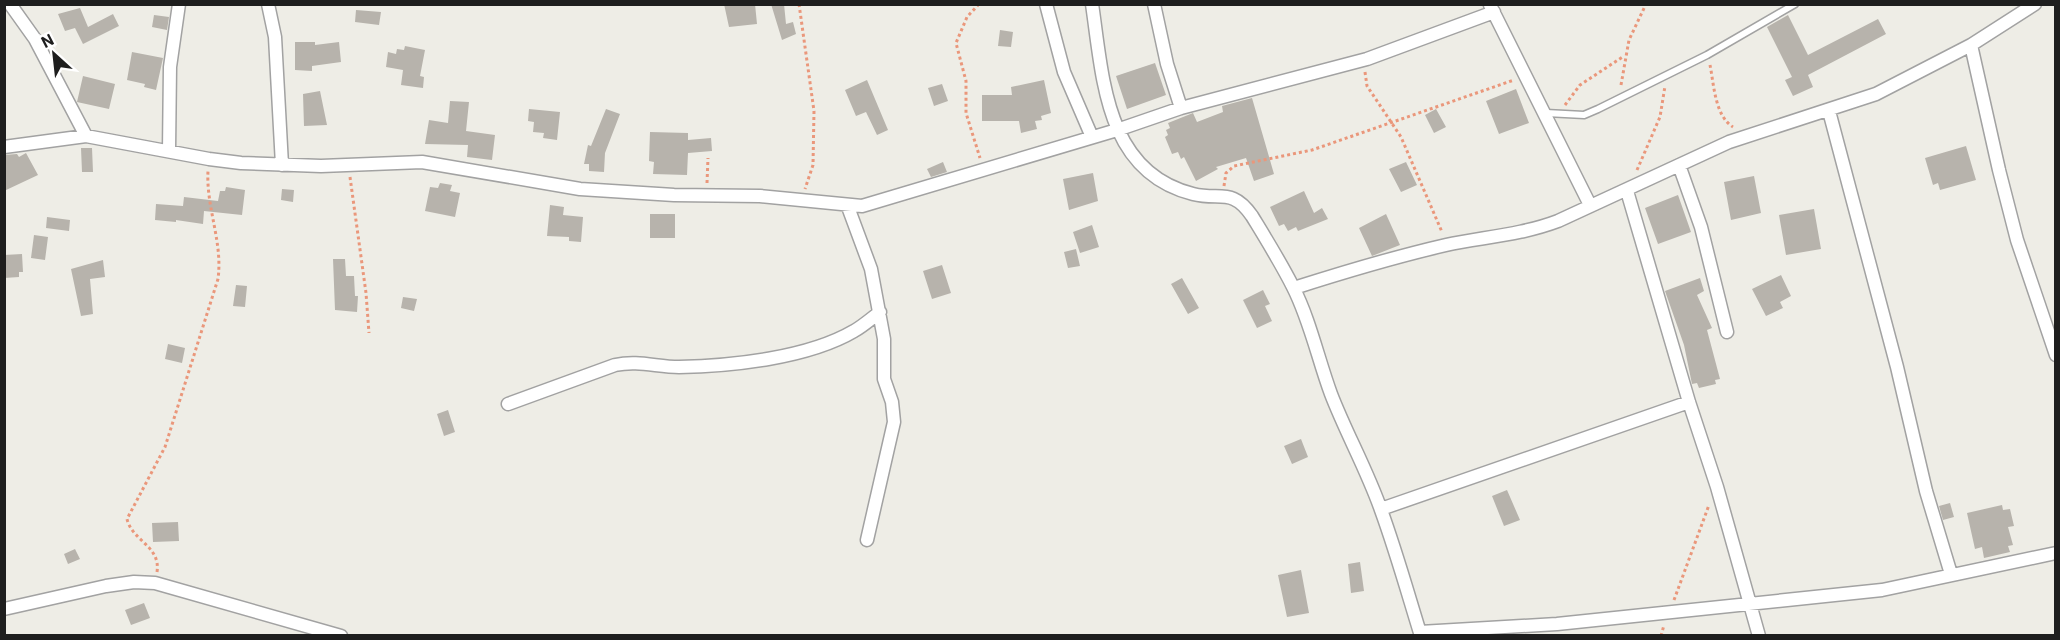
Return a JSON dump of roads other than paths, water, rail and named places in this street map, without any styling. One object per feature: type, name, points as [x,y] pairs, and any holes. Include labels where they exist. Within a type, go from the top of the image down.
[{"type":"street","points":[[10,4],[35,39],[86,136]]},
{"type":"street","points":[[169,150],[170,67],[179,4]]},
{"type":"street","points":[[268,4],[275,37],[282,165]]},
{"type":"street","points":[[1046,4],[1064,72],[1092,137]]},
{"type":"street","points":[[1092,4],[1101,62],[1117,130],[1127,151],[1141,168],[1161,181],[1194,195],[1224,195],[1241,201],[1294,288],[1331,395],[1381,509],[1420,634],[1485,632],[1882,590],[2055,553]]},
{"type":"street","points":[[1154,4],[1167,64],[1181,108]]},
{"type":"street","points":[[1294,288],[1366,265],[1448,245],[1531,232],[1753,133],[1829,111],[1876,94],[1971,45],[2035,4]]},
{"type":"street","points":[[4,147],[86,136],[209,159],[282,165],[422,162],[580,189],[710,196],[760,196],[848,207],[886,201],[983,168],[1117,130],[1181,108],[1367,58],[1492,8],[1590,205]]},
{"type":"street","points":[[1971,45],[2017,240],[2055,355]]},
{"type":"street","points":[[1829,111],[1897,367],[1926,491],[1951,574]]},
{"type":"street","points":[[1679,165],[1701,227],[1727,332]]},
{"type":"street","points":[[1627,191],[1752,604],[1759,636]]},
{"type":"street","points":[[848,207],[863,241],[880,312],[884,339],[884,379],[892,402],[894,422],[867,540]]},
{"type":"street","points":[[508,404],[615,364],[630,362],[675,367],[701,366],[808,350],[856,331],[880,312]]},
{"type":"street","points":[[1381,509],[1689,402]]},
{"type":"street","points":[[4,609],[106,586],[134,582],[155,583],[341,636]]},
{"type":"lane","points":[[1546,113],[1584,115],[1707,55],[1795,4]]}]
